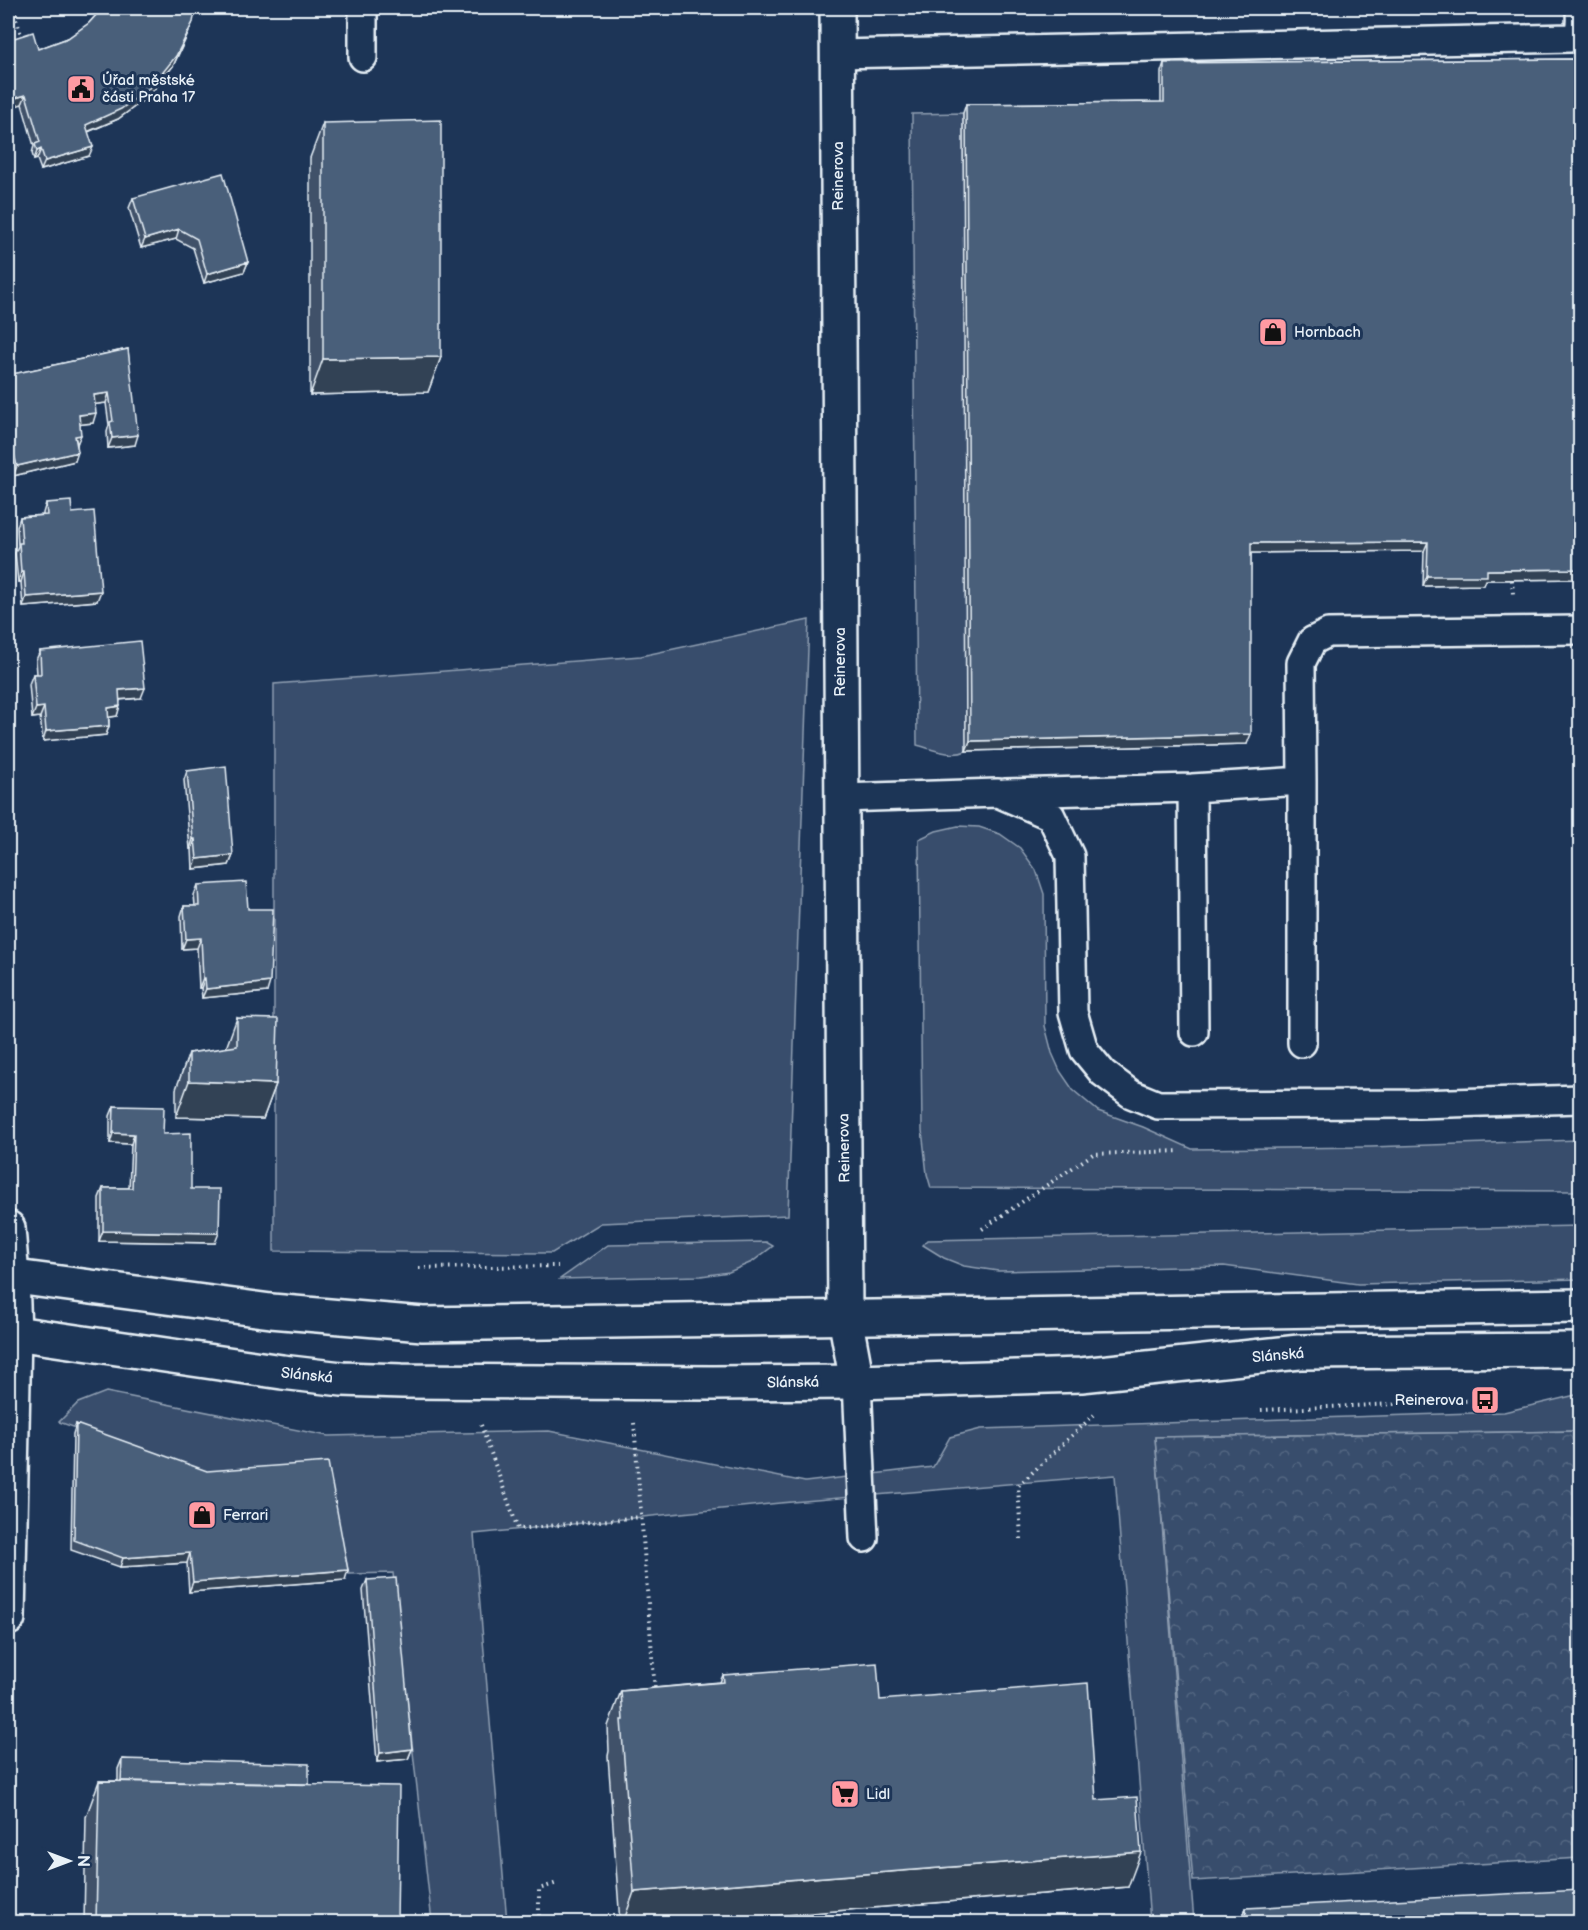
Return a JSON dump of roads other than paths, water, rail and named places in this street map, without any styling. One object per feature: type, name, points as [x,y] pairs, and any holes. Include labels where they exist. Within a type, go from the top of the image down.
[{"type":"main road","name":"Reinerova","points":[[837,8],[845,1317],[857,1382]]},
{"type":"main road","points":[[8,1228],[11,1333],[8,1618]]},
{"type":"main road","points":[[10,1276],[271,1311],[423,1324],[1581,1306]]},
{"type":"main road","name":"Slánská","points":[[11,1333],[270,1371],[342,1379],[414,1381],[857,1382],[1080,1375],[1299,1352],[1581,1350]]},
{"type":"lane","points":[[363,8],[363,57]]},
{"type":"lane","points":[[837,54],[1570,38],[1577,35],[1580,30],[1580,8]]},
{"type":"lane","points":[[1302,1043],[1301,663],[1312,641],[1328,633],[1581,630]]},
{"type":"lane","points":[[841,798],[1192,788],[1302,781]]},
{"type":"lane","points":[[1192,788],[1194,1032]]},
{"type":"lane","points":[[998,793],[1051,816],[1070,856],[1073,1012],[1084,1050],[1103,1074],[1131,1094],[1158,1105],[1418,1104],[1581,1099]]},
{"type":"lane","points":[[857,1382],[864,1538]]},
{"type":"place","name":"Úřad městské části Praha 17","points":[[81,89]]},
{"type":"place","name":"Hornbach","points":[[1273,332]]},
{"type":"place","name":"Reinerova","points":[[1485,1400]]},
{"type":"place","name":"Ferrari","points":[[202,1515]]},
{"type":"place","name":"Lidl","points":[[845,1794]]}]
